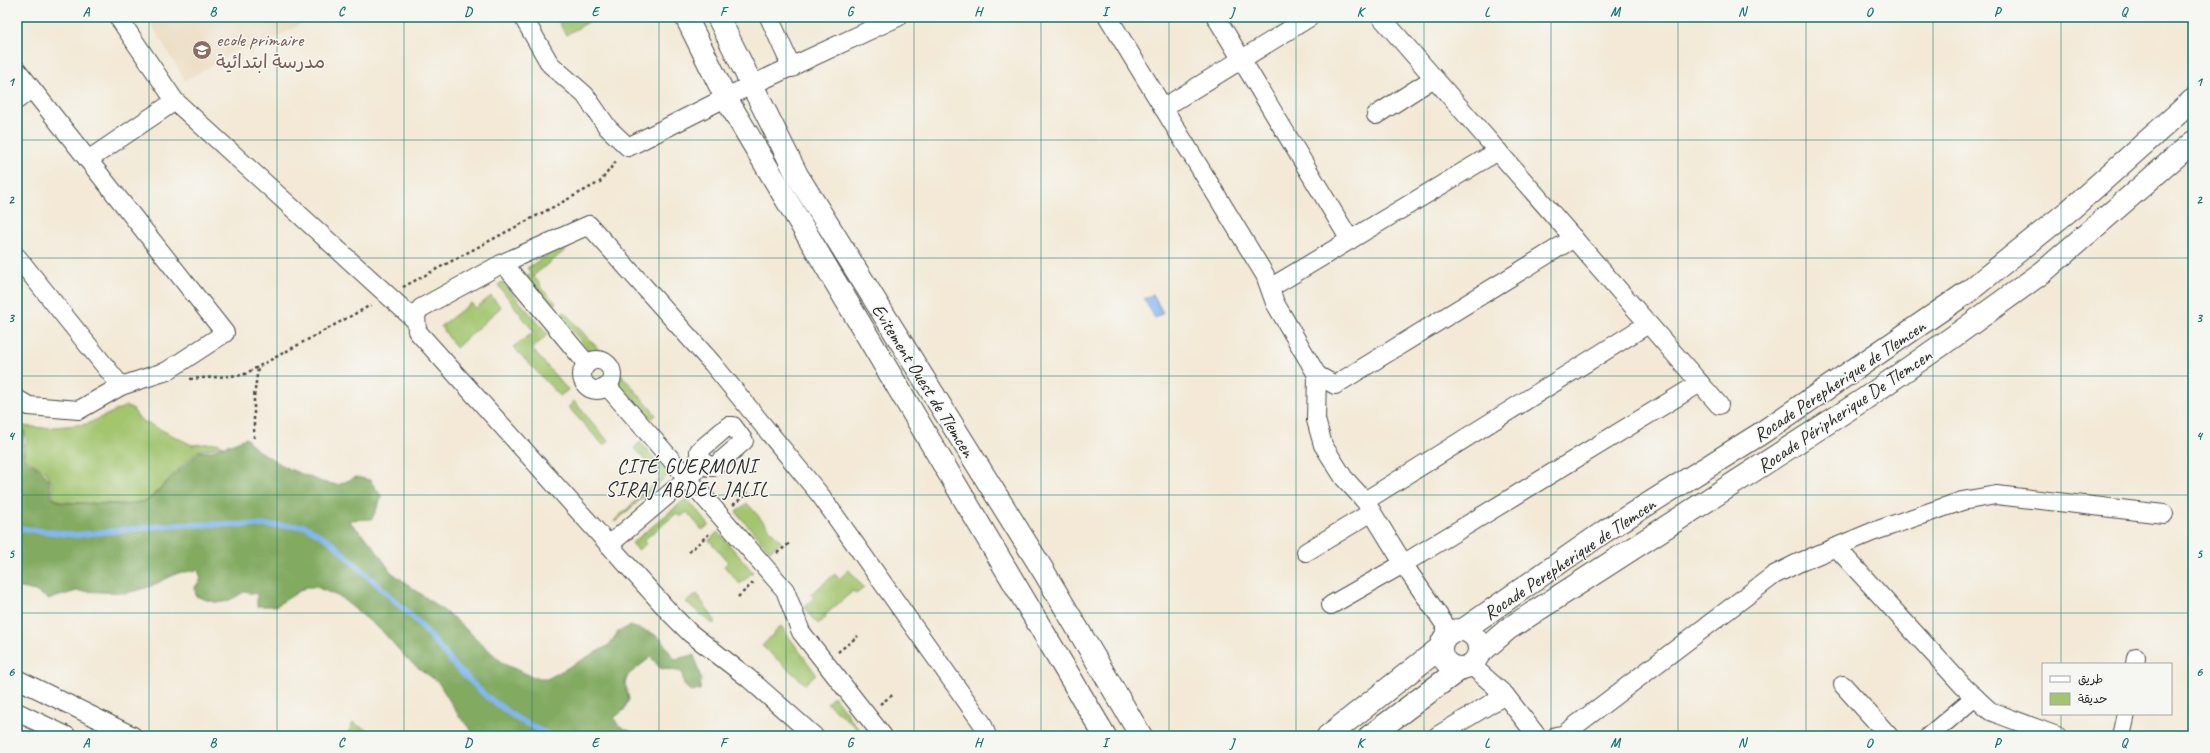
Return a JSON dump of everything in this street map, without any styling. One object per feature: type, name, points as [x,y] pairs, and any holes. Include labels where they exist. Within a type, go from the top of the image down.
[{"type":"highway","name":"Evitement Ouest de Tlemcen","points":[[686,17],[726,98],[1105,736]]},
{"type":"highway","name":"Evitement Ouest de Tlemcen","points":[[718,17],[797,175],[1044,572],[1141,736]]},
{"type":"highway","name":"Rocade Perepherique de Tlemcen","points":[[1328,736],[1451,637],[1605,531],[1760,434],[1969,291],[2071,208],[2193,100]]},
{"type":"highway","name":"Rocade Péripherique De Tlemcen","points":[[1370,736],[1470,663],[1508,629],[1856,404],[1953,337],[2043,272],[2193,142]]},
{"type":"highway","points":[[1474,636],[1479,648],[1470,663],[1448,665],[1443,660],[1451,637],[1474,636]]},
{"type":"street","points":[[118,17],[175,102],[416,321]]},
{"type":"street","points":[[523,17],[550,64],[585,95],[608,128],[628,147],[726,98],[792,68],[879,21],[898,17]]},
{"type":"street","points":[[770,17],[792,68]]},
{"type":"street","points":[[1108,17],[1265,276],[1275,303],[1317,375],[1316,420],[1323,445],[1344,478],[1368,506],[1403,564],[1451,637]]},
{"type":"street","points":[[1216,17],[1350,240]]},
{"type":"street","points":[[1163,108],[1310,17]]},
{"type":"street","points":[[1380,17],[1719,405]]},
{"type":"street","points":[[17,70],[225,333],[167,371],[121,386],[79,410],[29,406],[17,398]]},
{"type":"street","points":[[1376,115],[1434,78]]},
{"type":"street","points":[[17,100],[31,89]]},
{"type":"street","points":[[88,160],[175,102]]},
{"type":"street","points":[[1270,288],[1498,151]]},
{"type":"street","points":[[814,736],[747,677],[690,633],[609,545],[417,330],[416,314],[421,308],[502,263],[589,225],[712,363],[821,496],[982,722],[987,736]]},
{"type":"street","points":[[1317,400],[1335,385],[1574,238]]},
{"type":"street","points":[[17,257],[121,386]]},
{"type":"street","points":[[502,263],[587,364],[582,372],[582,379],[586,385],[594,390],[602,390],[607,386],[785,590],[790,599],[798,626],[883,736]]},
{"type":"street","points":[[1306,552],[1368,506],[1648,324]]},
{"type":"street","points":[[1317,375],[1335,385]]},
{"type":"street","points":[[1331,605],[1403,564],[1700,383]]},
{"type":"street","points":[[609,545],[706,463]]},
{"type":"street","points":[[1556,736],[1563,735],[1774,575],[1872,532],[1962,500],[1996,495],[2164,514]]},
{"type":"street","points":[[1836,547],[1975,697],[1990,711],[2057,736]]},
{"type":"street","points":[[1470,663],[1505,696],[1541,736]]},
{"type":"street","points":[[17,679],[133,736]]},
{"type":"street","points":[[1843,685],[1889,736]]},
{"type":"street","points":[[1076,688],[1076,702],[1095,736]]},
{"type":"street","points":[[1437,736],[1505,696]]},
{"type":"street","points":[[1928,736],[1975,697]]},
{"type":"street","points":[[17,712],[67,736]]},
{"type":"street","points":[[2122,736],[2126,715]]},
{"type":"path","points":[[167,371],[187,379],[243,375],[600,182],[628,147]]},
{"type":"path","points":[[254,438],[254,397],[258,367]]},
{"type":"path","points":[[689,552],[724,521]]},
{"type":"path","points":[[738,597],[767,570]]},
{"type":"path","points":[[826,662],[858,636]]},
{"type":"shaded area","name":"ecole primaire مدرسة ابتدائية","points":[[147,17],[301,17],[304,22],[249,54],[244,46],[185,81]]},
{"type":"green space","points":[[556,17],[597,17],[566,35]]},
{"type":"green space","points":[[576,237],[578,240],[533,276],[541,285],[540,287],[556,303],[551,306],[526,278],[531,273],[527,268]]},
{"type":"green space","points":[[502,282],[548,334],[532,349],[568,390],[560,396],[513,347],[534,332],[498,285]]},
{"type":"green space","points":[[491,296],[501,307],[456,348],[441,326],[471,303],[476,308]]},
{"type":"green space","points":[[564,312],[602,353],[591,353],[560,316]]},
{"type":"green space","points":[[620,373],[656,415],[652,419],[618,383]]},
{"type":"green space","points":[[574,401],[608,441],[603,445],[568,407]]},
{"type":"green space","points":[[126,406],[133,409],[139,419],[192,445],[217,443],[224,446],[197,451],[148,500],[127,504],[63,502],[53,498],[53,485],[46,472],[27,460],[24,453],[27,439],[22,426],[44,428],[87,424]]},
{"type":"green space","points":[[17,424],[23,432],[23,452],[26,461],[44,473],[47,477],[51,488],[51,498],[63,503],[127,505],[148,501],[198,452],[212,451],[246,438],[257,450],[287,468],[322,482],[338,485],[356,477],[370,480],[382,497],[372,519],[348,520],[371,543],[391,572],[455,619],[504,664],[536,678],[549,678],[609,645],[618,632],[630,626],[652,633],[661,639],[674,659],[694,655],[701,679],[700,690],[690,691],[684,685],[682,672],[660,668],[651,657],[628,675],[625,683],[629,699],[624,710],[614,718],[618,725],[639,736],[476,736],[459,716],[438,682],[409,661],[382,631],[340,597],[316,587],[306,587],[276,606],[257,606],[257,594],[244,592],[231,599],[221,602],[210,601],[196,596],[195,587],[201,579],[198,570],[178,573],[149,587],[127,593],[77,591],[49,599],[35,591],[17,587]]},
{"type":"green space","points":[[640,442],[669,474],[615,522],[614,521],[661,478],[634,448]]},
{"type":"green space","points":[[687,498],[709,525],[702,530],[687,512],[680,517],[677,513],[644,540],[646,544],[638,550],[632,543]]},
{"type":"green space","points":[[747,503],[781,542],[770,551],[736,512]]},
{"type":"green space","points":[[718,532],[753,572],[740,584],[724,566],[728,562],[709,540]]},
{"type":"green space","points":[[849,570],[864,588],[856,594],[853,591],[825,615],[826,617],[818,624],[804,607],[814,598],[811,594],[835,574],[839,579]]},
{"type":"green space","points":[[697,594],[716,622],[713,624],[686,602]]},
{"type":"green space","points":[[781,626],[816,674],[805,684],[762,646]]},
{"type":"green space","points":[[834,696],[859,730],[827,703]]},
{"type":"green space","points":[[353,723],[379,736],[346,736]]},
{"type":"water","points":[[1153,295],[1163,313],[1155,318],[1144,299]]},
{"type":"waterway","points":[[17,528],[76,535],[170,525],[213,524],[305,526],[330,541],[418,622],[457,668],[486,696],[518,719],[551,736]]},
{"type":"place","name":"ecole primaire مدرسة ابتدائية","points":[[202,50]]},
{"type":"district","name":"CITÉ GUERMONI SIRAJ ABDEL JALIL","points":[[687,478]]}]
